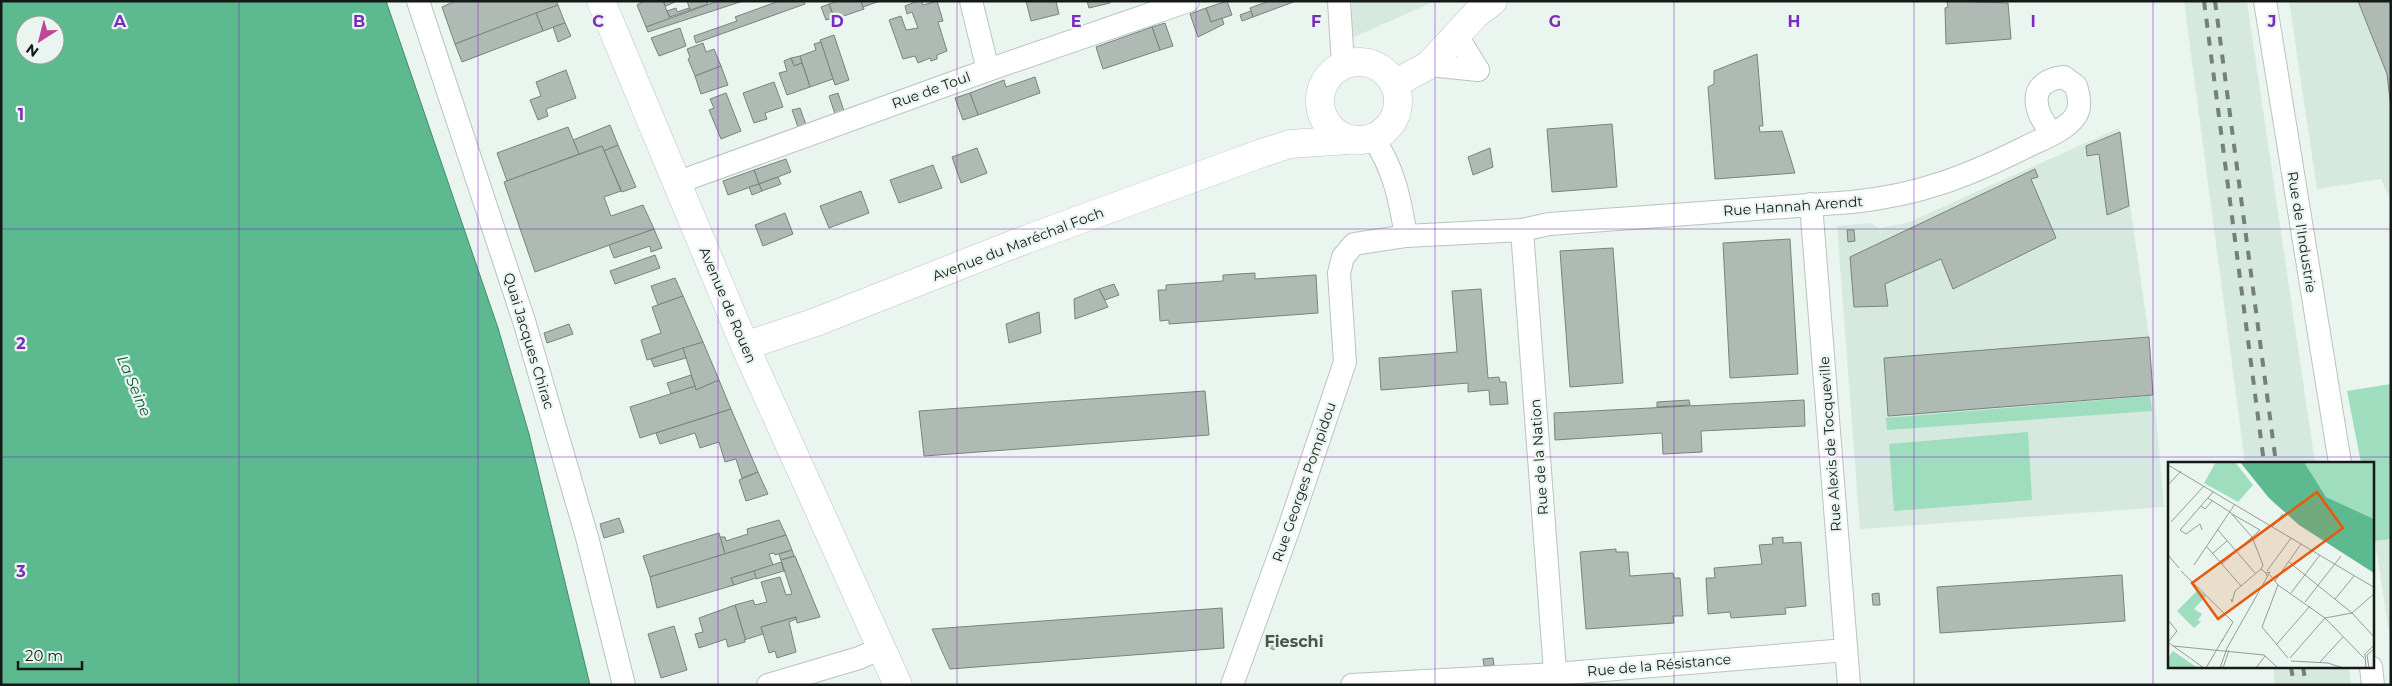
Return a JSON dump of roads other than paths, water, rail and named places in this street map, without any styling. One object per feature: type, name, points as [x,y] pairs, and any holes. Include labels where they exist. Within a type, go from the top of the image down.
[{"type":"main road","name":"Avenue de Rouen","points":[[601,1],[746,346],[864,605],[878,650],[884,685]]},
{"type":"main road","points":[[1394,84],[1429,66],[1475,15],[1493,1]]},
{"type":"main road","points":[[1360,62],[1376,66],[1394,84],[1398,98],[1398,111],[1393,122],[1384,132],[1361,139],[1328,126],[1320,105],[1321,91],[1326,80],[1343,65],[1360,62]]},
{"type":"main road","name":"Avenue du Maréchal Foch","points":[[1290,144],[1311,120],[1320,105]]},
{"type":"main road","name":"Avenue du Maréchal Foch","points":[[746,346],[816,322],[1044,233],[1290,144],[1361,139]]},
{"type":"main road","name":"Avenue de Rouen","points":[[878,650],[898,685]]},
{"type":"street","name":"Quai Jacques Chirac","points":[[418,1],[524,321],[587,537],[624,685]]},
{"type":"street","points":[[971,1],[988,70]]},
{"type":"street","name":"Rue de Toul","points":[[676,183],[988,70],[1188,1]]},
{"type":"street","points":[[1339,1],[1343,65]]},
{"type":"street","name":"Rue de l'Industrie","points":[[2265,1],[2340,462]]},
{"type":"street","points":[[1429,66],[1478,70],[1457,36]]},
{"type":"street","name":"Rue Hannah Arendt","points":[[1339,273],[1343,257],[1354,244],[1406,236],[1522,230],[1549,224],[1886,198],[1935,187],[1982,170],[2052,133]]},
{"type":"street","points":[[1361,139],[1386,156],[1394,177],[1406,236]]},
{"type":"street","name":"Rue Alexis de Tocqueville","points":[[1812,204],[1849,685]]},
{"type":"street","name":"Rue de la Nation","points":[[1522,230],[1556,679]]},
{"type":"street","name":"Rue Georges Pompidou","points":[[1232,685],[1288,531],[1346,362],[1339,273]]},
{"type":"street","points":[[768,685],[878,650]]},
{"type":"street","name":"Rue de la Résistance","points":[[1352,685],[1556,679],[1846,650]]},
{"type":"street","points":[[2371,668],[2374,685]]},
{"type":"water","name":"La Seine","points":[[1,1],[386,1],[498,328],[529,434],[590,685],[1,685]]},
{"type":"railway","points":[[2204,1],[2264,462]]},
{"type":"railway","points":[[2215,1],[2276,462]]},
{"type":"railway","points":[[2291,668],[2294,685]]},
{"type":"railway","points":[[2303,668],[2306,685]]},
{"type":"district","name":"Fieschi","points":[[1294,641]]}]
